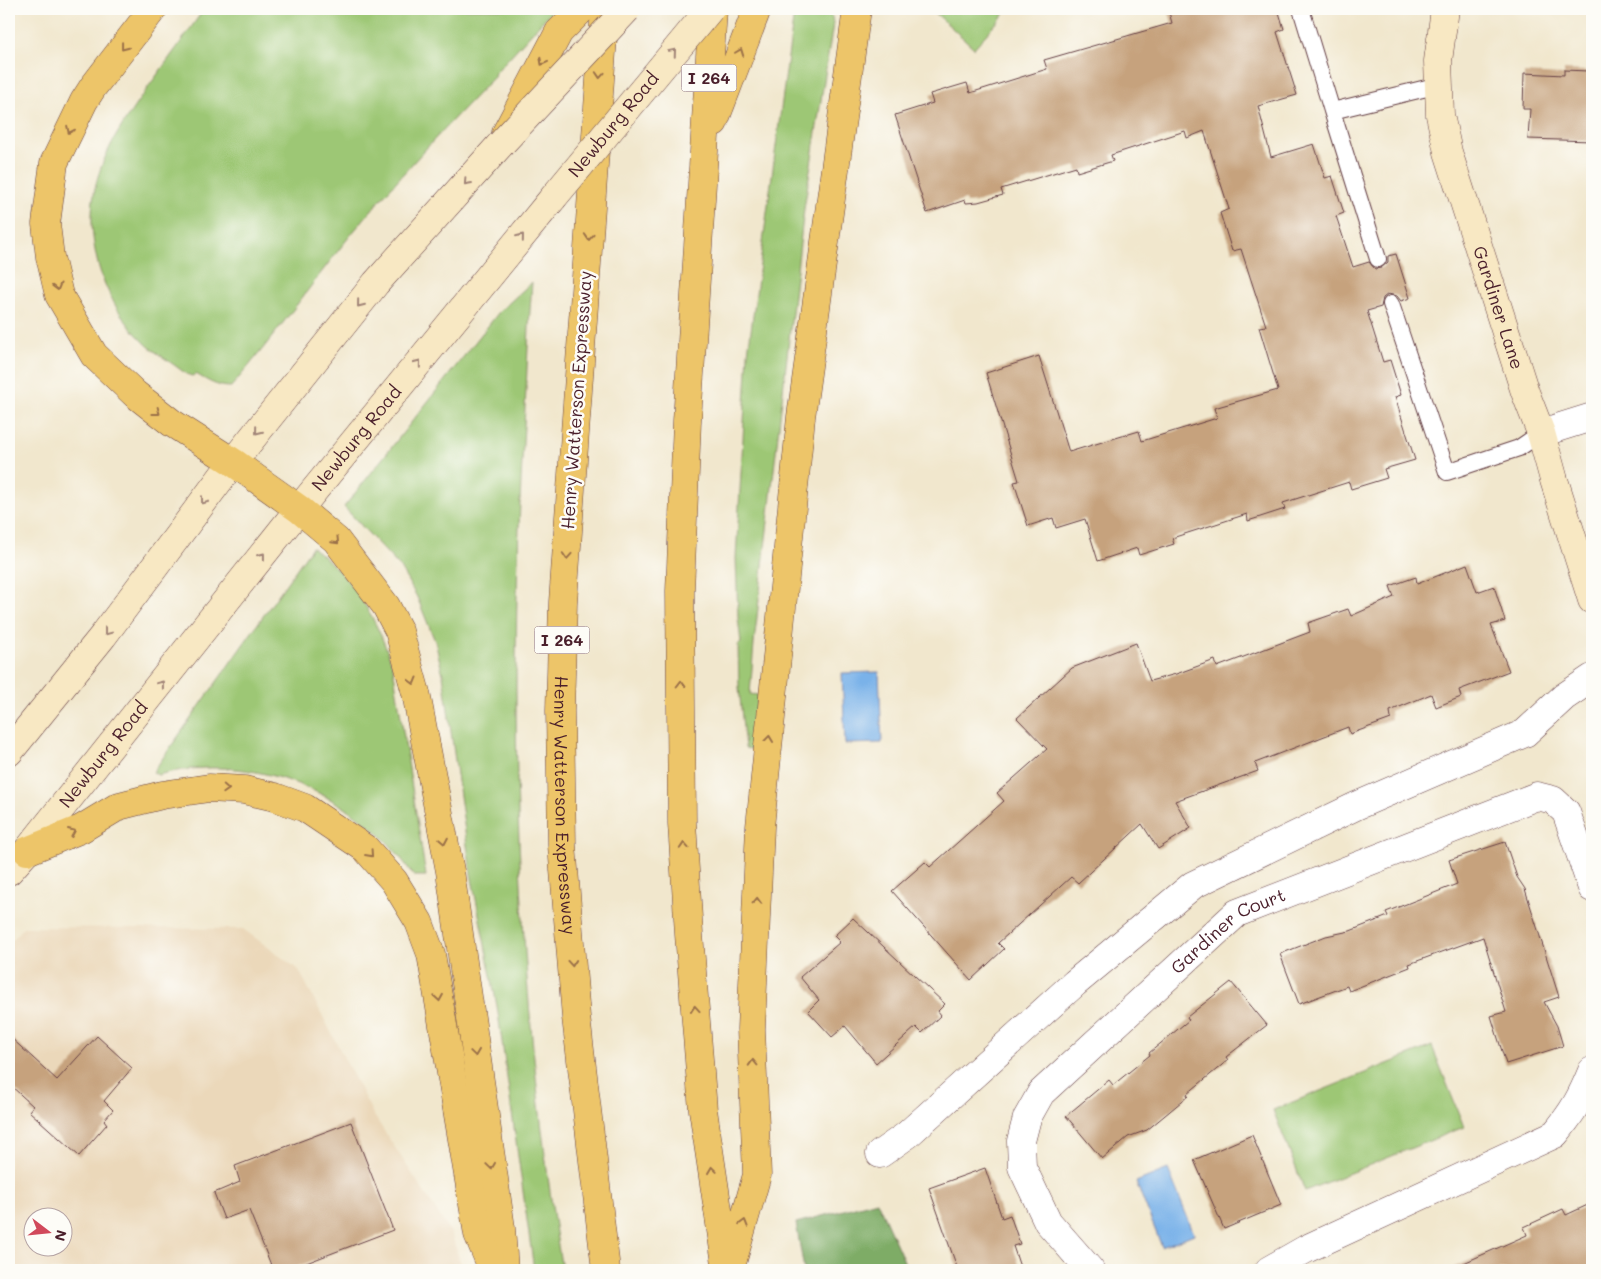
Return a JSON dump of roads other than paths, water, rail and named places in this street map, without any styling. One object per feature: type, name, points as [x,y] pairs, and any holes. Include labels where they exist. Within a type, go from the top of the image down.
[{"type":"highway","points":[[153,9],[88,94],[54,163],[46,224],[50,257],[59,295],[94,355],[135,394],[172,423],[233,462],[299,509],[336,540],[386,606],[399,631],[416,693],[450,871],[500,1228],[504,1270]]},
{"type":"highway","points":[[500,145],[559,32],[582,9]]},
{"type":"highway","name":"Henry Watterson Expressway","points":[[605,9],[563,602],[560,711],[562,855],[576,1017],[606,1270]]},
{"type":"highway","name":"I 264","points":[[711,9],[687,421],[680,591],[682,823],[689,934],[704,1110],[728,1270]]},
{"type":"highway","points":[[704,147],[757,9]]},
{"type":"highway","points":[[728,1270],[758,1175],[751,1029],[760,827],[801,417],[857,9]]},
{"type":"highway","points":[[27,851],[81,828],[118,806],[162,795],[209,788],[244,790],[276,797],[304,808],[366,848],[394,881],[419,922],[431,954],[478,1234],[493,1270]]},
{"type":"main road","points":[[9,752],[103,636],[233,462],[376,283],[500,145],[627,9]]},
{"type":"main road","name":"Newburg Road","points":[[9,871],[27,851],[299,509],[553,198],[711,9]]},
{"type":"main road","name":"Gardiner Lane","points":[[1445,9],[1438,61],[1440,115],[1448,152],[1525,392],[1541,433],[1592,600]]},
{"type":"street","points":[[1541,433],[1592,417]]},
{"type":"street","points":[[880,1154],[907,1135],[1075,983],[1193,885],[1356,806],[1525,733],[1564,697],[1592,678]]},
{"type":"street","name":"Gardiner Court","points":[[1090,1270],[1048,1222],[1022,1167],[1022,1141],[1027,1118],[1041,1094],[1237,913],[1537,796],[1553,800],[1566,812],[1592,888]]},
{"type":"street","points":[[1269,1270],[1306,1249],[1555,1134],[1581,1099],[1592,1071]]},
{"type":"lane","points":[[1301,9],[1378,259]]},
{"type":"lane","points":[[1332,111],[1439,85]]},
{"type":"lane","points":[[1391,304],[1447,472],[1519,448],[1541,433]]},
{"type":"water","points":[[879,672],[882,743],[845,744],[842,673]]},
{"type":"water","points":[[1168,1169],[1194,1234],[1162,1247],[1136,1182]]}]
